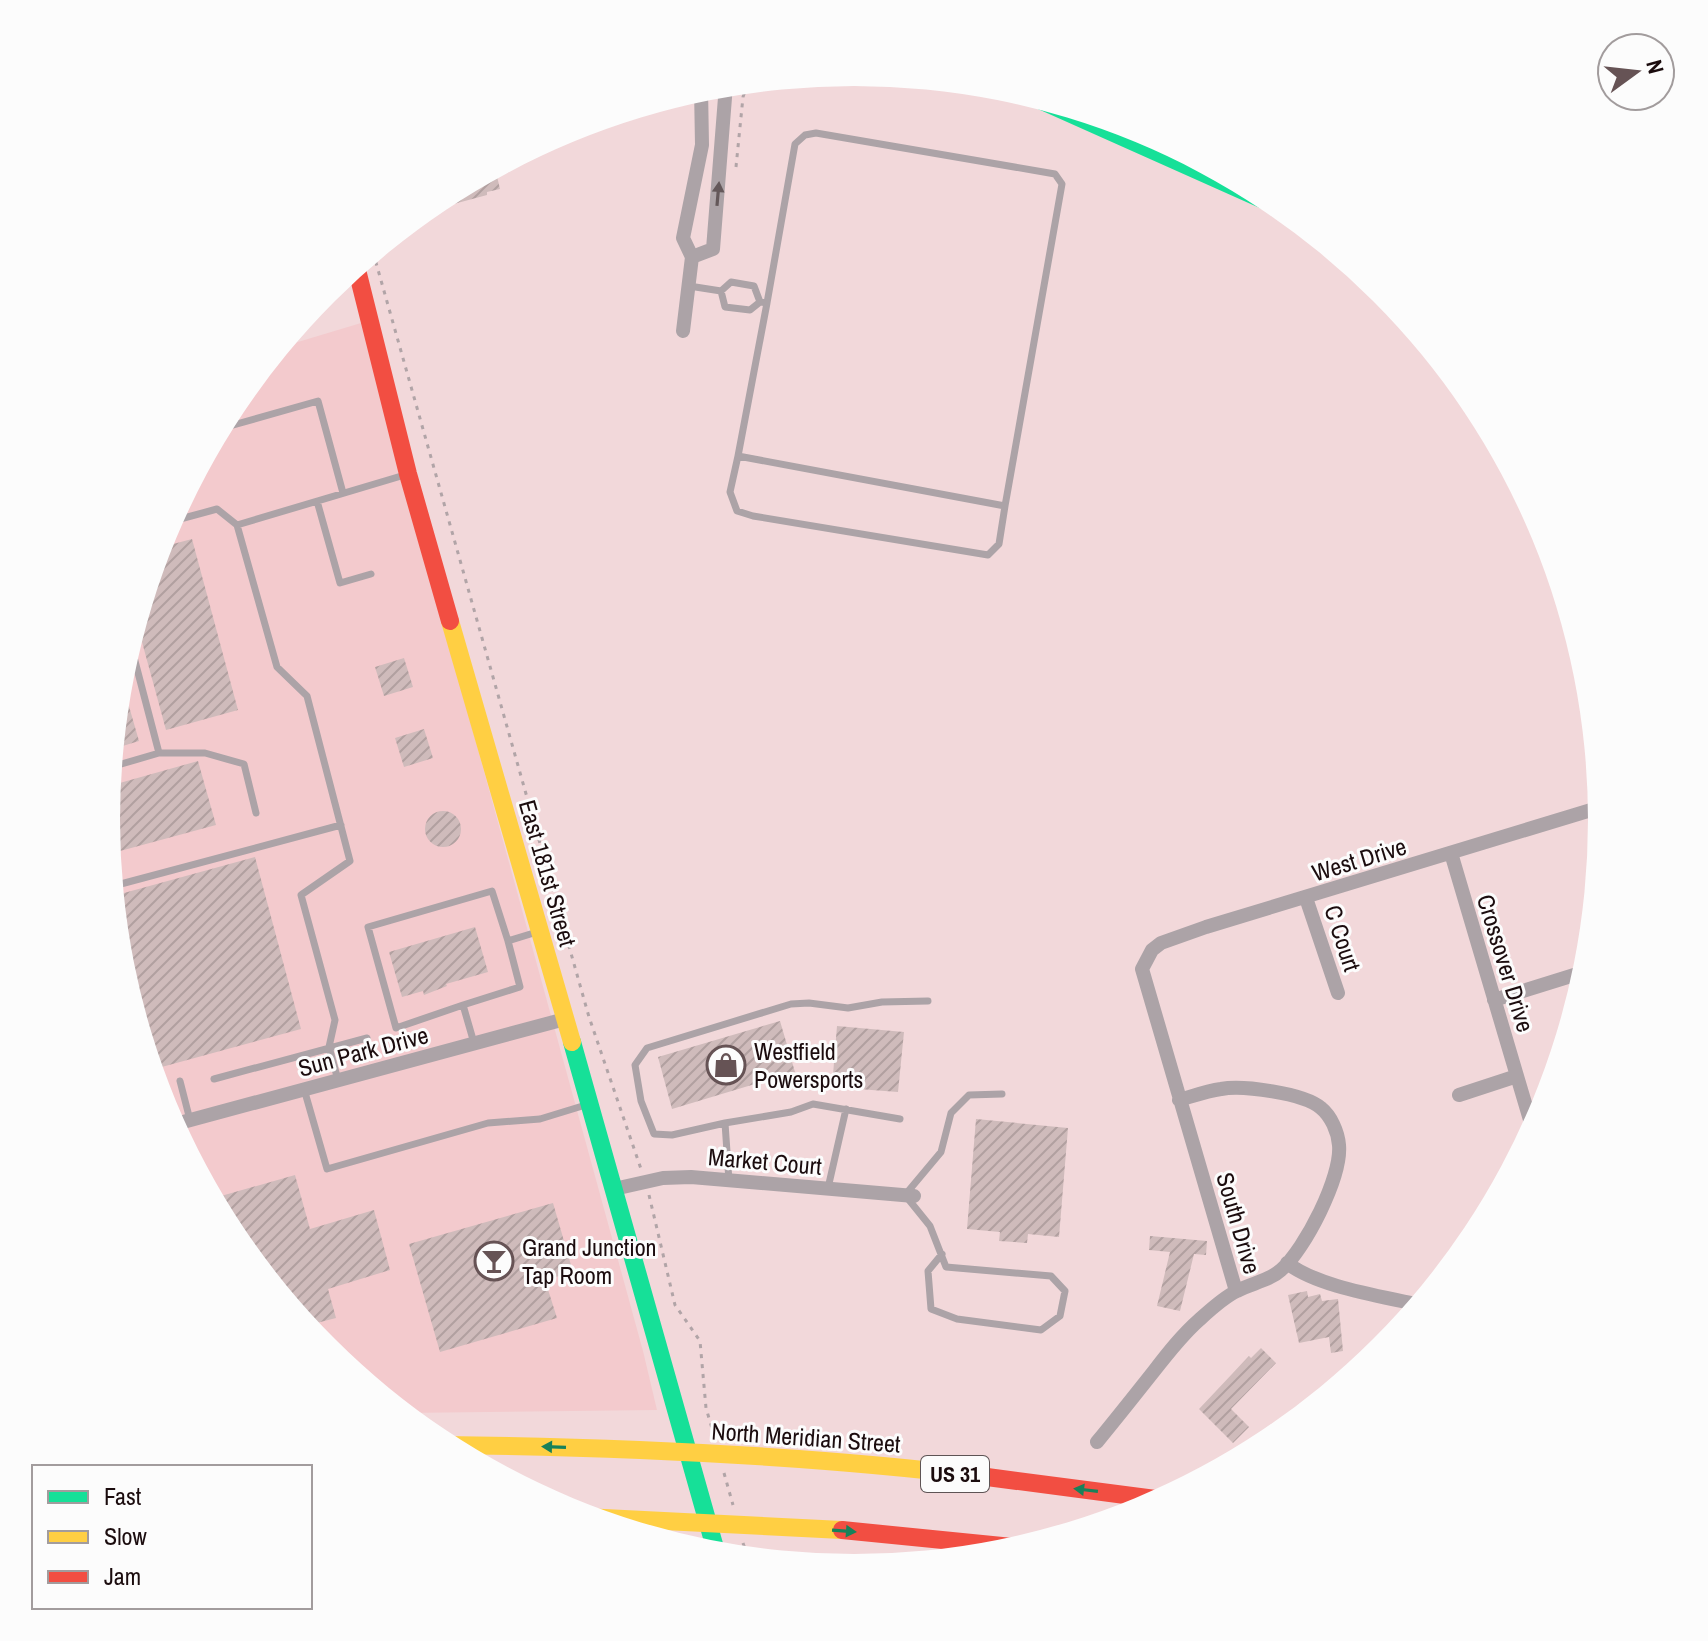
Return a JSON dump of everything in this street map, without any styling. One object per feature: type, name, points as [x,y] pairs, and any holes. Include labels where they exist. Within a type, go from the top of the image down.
[{"type":"main road","points":[[1128,140],[1180,163]]},
{"type":"main road","name":"East 181st Street","points":[[359,278],[408,474],[713,1541]]},
{"type":"main road","name":"North Meridian Street","points":[[469,1446],[632,1450],[839,1461],[1139,1497]]},
{"type":"main road","points":[[625,1518],[766,1525],[981,1544]]},
{"type":"street","points":[[692,257],[713,249],[725,98]]},
{"type":"street","points":[[683,331],[692,257],[683,238],[702,145],[701,102]]},
{"type":"street","name":"West Drive","points":[[1142,969],[1152,950],[1172,938],[1588,811]]},
{"type":"street","name":"Crossover Drive","points":[[1451,853],[1528,1113]]},
{"type":"street","name":"C Court","points":[[1306,898],[1338,993]]},
{"type":"street","name":"South Drive","points":[[1097,1442],[1177,1342],[1236,1291],[1142,969]]},
{"type":"street","points":[[1494,1000],[1571,976]]},
{"type":"street","name":"Sun Park Drive","points":[[184,1122],[565,1019]]},
{"type":"street","points":[[1459,1095],[1517,1076]]},
{"type":"street","points":[[1179,1100],[1232,1088],[1282,1093],[1315,1103],[1328,1115],[1339,1145],[1335,1178],[1311,1230],[1280,1272],[1236,1291]]},
{"type":"street","name":"Market Court","points":[[614,1189],[663,1178],[691,1177],[909,1195]]},
{"type":"street","points":[[1287,1263],[1309,1277],[1408,1302]]},
{"type":"lane","points":[[816,133],[1055,174],[1062,184],[1061,195],[999,544],[988,555],[737,511],[730,492],[738,456],[795,144],[805,135],[816,133]]},
{"type":"lane","points":[[721,291],[731,282],[754,286],[764,302]]},
{"type":"lane","points":[[689,286],[721,291]]},
{"type":"lane","points":[[721,291],[725,307],[750,310],[764,302]]},
{"type":"lane","points":[[235,424],[318,401],[343,493]]},
{"type":"lane","points":[[738,456],[1005,506]]},
{"type":"lane","points":[[237,525],[408,474]]},
{"type":"lane","points":[[317,501],[340,583],[371,574]]},
{"type":"lane","points":[[185,518],[217,509],[237,525],[277,667],[307,696],[350,861],[301,895],[335,1020],[329,1047],[338,1080]]},
{"type":"lane","points":[[136,667],[159,753]]},
{"type":"lane","points":[[122,764],[159,753],[205,753],[244,764],[256,813]]},
{"type":"lane","points":[[123,884],[341,825]]},
{"type":"lane","points":[[492,891],[508,941],[520,987],[396,1028],[368,927],[492,891]]},
{"type":"lane","points":[[508,941],[539,931]]},
{"type":"lane","points":[[900,1119],[813,1104],[791,1112],[672,1135],[654,1134],[641,1101],[635,1065],[647,1048],[791,1004],[848,1008],[882,1002],[928,1001]]},
{"type":"lane","points":[[463,1005],[474,1043]]},
{"type":"lane","points":[[214,1079],[367,1038]]},
{"type":"lane","points":[[180,1081],[190,1120]]},
{"type":"lane","points":[[304,1089],[327,1169],[488,1123],[540,1119],[589,1104]]},
{"type":"lane","points":[[942,1254],[928,1271],[931,1309],[957,1319],[1041,1330],[1060,1316],[1065,1291],[1051,1276],[946,1267],[942,1254],[930,1226],[909,1195],[941,1152],[951,1113],[969,1095],[1002,1094]]},
{"type":"lane","points":[[828,1188],[846,1109]]},
{"type":"lane","points":[[725,1123],[729,1181]]},
{"type":"path","points":[[736,167],[744,94]]},
{"type":"path","points":[[376,263],[589,1017],[645,1182],[675,1305],[700,1341],[706,1408],[715,1438]]},
{"type":"path","points":[[723,1468],[735,1513]]},
{"type":"shaded area","points":[[361,323],[657,1410],[421,1413],[370,1373],[335,1340],[271,1268],[218,1188],[175,1102],[158,1057],[134,964],[121,869],[121,772],[134,677],[158,584],[195,496],[243,412],[297,342]]},
{"type":"building","points":[[498,178],[500,189],[487,192],[487,195],[457,203]]},
{"type":"building","points":[[192,539],[238,710],[166,730],[142,642],[173,544]]},
{"type":"building","points":[[404,658],[413,687],[384,696],[375,667]]},
{"type":"building","points":[[129,707],[139,741],[124,746]]},
{"type":"building","points":[[424,729],[433,758],[404,767],[395,738]]},
{"type":"building","points":[[198,761],[216,825],[121,851],[121,783]]},
{"type":"building","points":[[443,811],[455,817],[461,829],[455,841],[443,847],[431,841],[425,829],[431,817]]},
{"type":"building","points":[[255,857],[301,1029],[162,1067],[134,964],[124,893]]},
{"type":"building","points":[[475,927],[488,972],[446,984],[424,995],[423,991],[402,997],[389,952]]},
{"type":"building","name":"Westfield Powersports","points":[[780,1021],[795,1072],[672,1109],[658,1057]]},
{"type":"building","name":"Westfield Powersports","points":[[837,1026],[904,1032],[898,1092],[832,1087]]},
{"type":"building","points":[[976,1119],[1068,1128],[1059,1237],[1028,1234],[1027,1243],[999,1241],[1000,1232],[967,1229]]},
{"type":"building","points":[[295,1175],[310,1229],[374,1210],[390,1270],[328,1289],[336,1318],[319,1323],[271,1268],[223,1196]]},
{"type":"building","points":[[553,1203],[573,1272],[545,1280],[557,1318],[440,1352],[409,1244]]},
{"type":"building","points":[[1150,1236],[1207,1241],[1206,1255],[1194,1254],[1180,1311],[1157,1306],[1170,1252],[1149,1250]]},
{"type":"building","points":[[1307,1291],[1308,1297],[1320,1294],[1322,1301],[1338,1299],[1343,1351],[1331,1353],[1329,1337],[1299,1343],[1288,1295]]},
{"type":"building","points":[[1261,1348],[1276,1363],[1231,1409],[1249,1427],[1233,1443],[1199,1409],[1249,1356],[1251,1358]]},
{"type":"traffic: fast","points":[[1128,140],[1180,163]]},
{"type":"traffic: fast","points":[[572,1042],[713,1541]]},
{"type":"traffic: slow","points":[[450,621],[572,1042]]},
{"type":"traffic: slow","points":[[469,1446],[716,1454],[852,1463],[987,1477]]},
{"type":"traffic: slow","points":[[629,1519],[842,1530]]},
{"type":"traffic: jam","points":[[359,278],[408,474],[450,621]]},
{"type":"traffic: jam","points":[[987,1477],[1140,1497]]},
{"type":"traffic: jam","points":[[842,1530],[981,1544]]},
{"type":"place","name":"Westfield Powersports","points":[[726,1065]]},
{"type":"place","name":"Grand Junction Tap Room","points":[[494,1261]]}]
